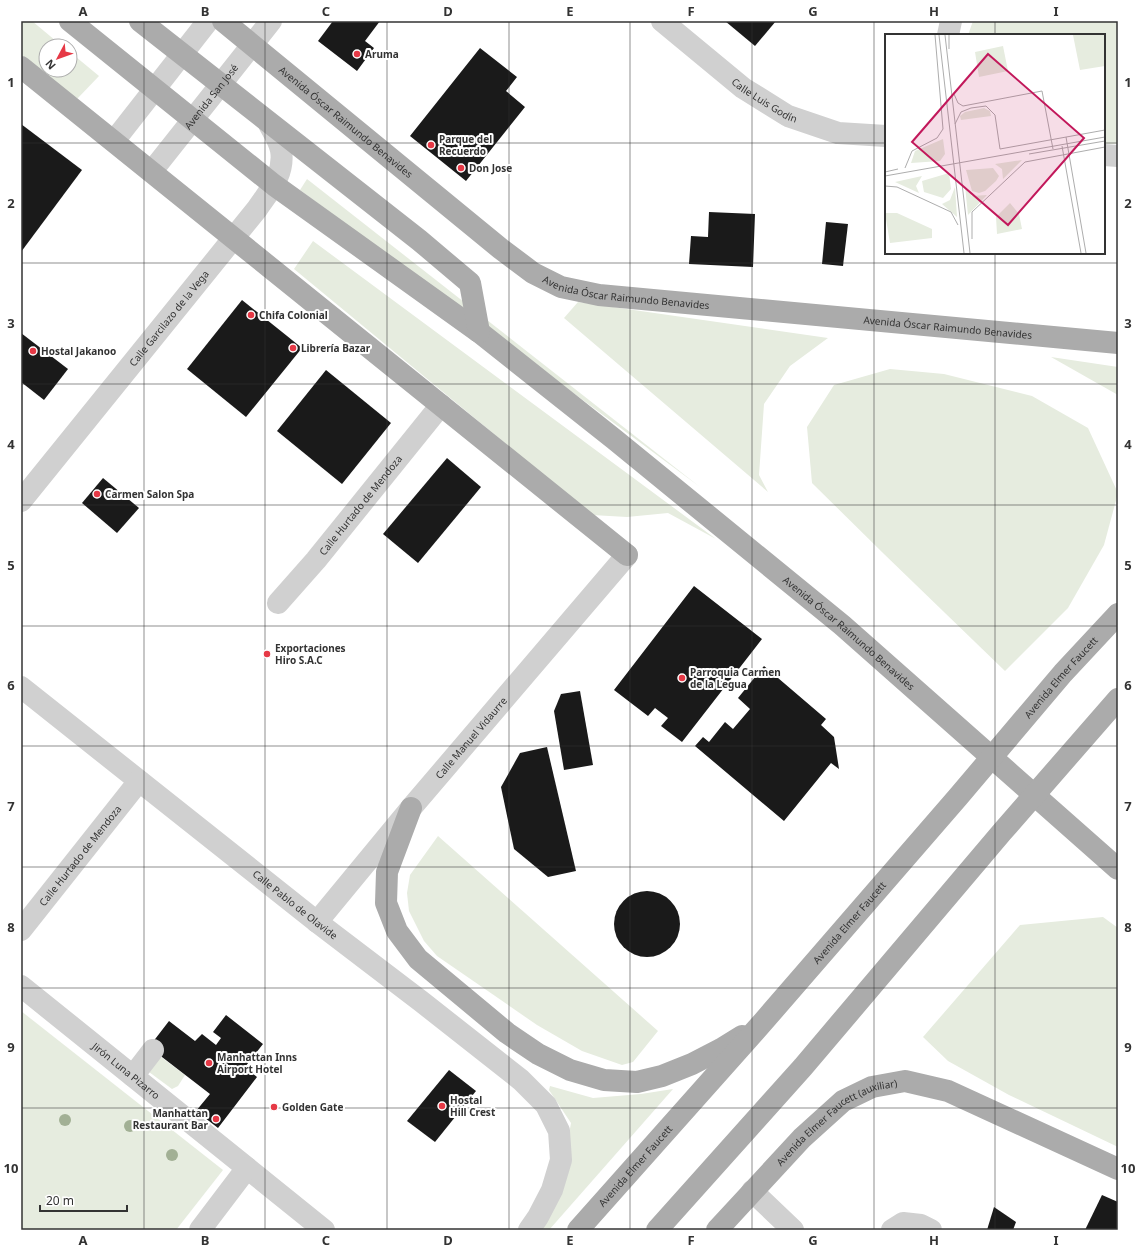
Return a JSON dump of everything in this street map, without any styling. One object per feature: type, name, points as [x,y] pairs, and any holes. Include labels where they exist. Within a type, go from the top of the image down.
[{"type":"main road","name":"Avenida Óscar Raimundo Benavides","points":[[70,21],[274,185],[479,332],[614,440],[842,625],[1118,868]]},
{"type":"main road","points":[[140,21],[269,124],[419,240],[470,283],[479,332]]},
{"type":"main road","name":"Avenida Óscar Raimundo Benavides","points":[[223,21],[501,249],[533,272],[561,287],[599,295],[1118,342]]},
{"type":"main road","points":[[21,67],[627,555]]},
{"type":"main road","name":"Avenida Elmer Faucett","points":[[578,1230],[763,1022],[958,798],[1050,688],[1118,614]]},
{"type":"main road","points":[[657,1230],[803,1067],[1002,832],[1118,699]]},
{"type":"main road","points":[[412,808],[387,872],[386,903],[397,931],[418,959],[507,1034],[538,1054],[570,1070],[604,1080],[637,1082],[662,1076],[692,1064],[721,1049],[763,1022]]},
{"type":"main road","name":"Avenida Elmer Faucett (auxiliar)","points":[[717,1230],[802,1138],[843,1101],[872,1087],[905,1081],[948,1091],[1115,1168]]},
{"type":"street","points":[[114,141],[208,21]]},
{"type":"street","name":"Avenida San José","points":[[152,172],[271,21]]},
{"type":"street","name":"Calle Luis Godín","points":[[662,21],[743,88],[788,116],[838,132],[885,136]]},
{"type":"street","points":[[948,34],[951,21]]},
{"type":"street","name":"Calle Garcilazo de la Vega","points":[[21,501],[257,209],[274,185],[281,170],[280,149],[269,124]]},
{"type":"street","points":[[1105,155],[1118,156]]},
{"type":"street","name":"Calle Hurtado de Mendoza","points":[[278,602],[316,560],[441,405]]},
{"type":"street","name":"Calle Manuel Vidaurre","points":[[317,922],[627,555]]},
{"type":"street","name":"Calle Pablo de Olavide","points":[[21,687],[317,922],[521,1080],[546,1105],[559,1131],[561,1160],[552,1190],[538,1217],[529,1230]]},
{"type":"street","name":"Calle Hurtado de Mendoza","points":[[21,930],[139,781]]},
{"type":"street","name":"Jirón Luna Pizarro","points":[[21,986],[324,1230]]},
{"type":"street","points":[[133,1076],[153,1050]]},
{"type":"street","points":[[200,1230],[247,1168]]},
{"type":"street","points":[[752,1191],[793,1230]]},
{"type":"street","points":[[892,1230],[903,1223],[921,1226],[931,1230]]},
{"type":"shaded area","points":[[21,21],[32,21],[52,38],[38,38],[38,68],[21,55]]},
{"type":"shaded area","points":[[973,21],[1118,21],[1118,144],[1105,144],[1105,34],[968,34]]},
{"type":"shaded area","points":[[78,59],[99,76],[77,99],[50,78],[78,78]]},
{"type":"shaded area","points":[[307,179],[700,487],[300,190]]},
{"type":"shaded area","points":[[313,241],[716,539],[668,513],[627,517],[592,515],[294,269]]},
{"type":"shaded area","points":[[578,302],[828,338],[790,366],[764,404],[759,475],[768,492],[564,318]]},
{"type":"shaded area","points":[[1051,357],[1118,367],[1118,395]]},
{"type":"shaded area","points":[[890,369],[944,374],[1032,396],[1088,428],[1118,493],[1104,545],[1068,608],[1005,671],[812,483],[807,427],[834,385]]},
{"type":"shaded area","points":[[438,836],[658,1031],[633,1062],[622,1065],[582,1051],[537,1025],[437,956],[424,941],[409,911],[407,893],[410,875]]},
{"type":"shaded area","points":[[1103,917],[1118,928],[1118,1147],[1009,1095],[948,1061],[923,1037],[1020,925]]},
{"type":"shaded area","points":[[21,1011],[223,1170],[176,1230],[21,1230]]},
{"type":"shaded area","points":[[157,1054],[185,1075],[178,1086],[172,1089],[145,1069]]},
{"type":"shaded area","points":[[550,1086],[593,1098],[641,1094],[673,1089],[549,1230],[531,1230],[562,1174],[571,1123],[549,1090]]},
{"type":"building","points":[[333,21],[380,21],[365,41],[374,48],[357,71],[318,41]]},
{"type":"building","points":[[725,21],[776,21],[755,46]]},
{"type":"building","points":[[480,48],[517,77],[506,91],[525,107],[466,181],[410,136]]},
{"type":"building","points":[[21,124],[82,170],[21,252]]},
{"type":"building","points":[[709,212],[755,214],[753,267],[689,264],[691,236],[708,237]]},
{"type":"building","points":[[826,222],[848,224],[843,266],[822,264]]},
{"type":"building","points":[[242,300],[302,348],[246,417],[187,369]]},
{"type":"building","name":"Hostal Jakanoo","points":[[21,333],[68,369],[44,400],[21,382]]},
{"type":"building","points":[[326,370],[391,423],[342,484],[277,431]]},
{"type":"building","points":[[447,458],[481,487],[418,563],[383,534]]},
{"type":"building","points":[[103,478],[139,508],[117,533],[82,503]]},
{"type":"building","points":[[694,586],[762,639],[682,742],[661,726],[668,718],[655,708],[648,716],[614,690]]},
{"type":"building","points":[[764,666],[826,719],[821,725],[834,737],[839,769],[831,763],[784,821],[695,746],[703,737],[709,742],[725,722],[733,729],[750,709],[738,698]]},
{"type":"building","points":[[580,691],[593,765],[564,770],[554,711],[561,694]]},
{"type":"building","points":[[547,747],[576,871],[548,877],[514,849],[501,787],[520,753]]},
{"type":"building","points":[[647,891],[659,894],[670,901],[677,912],[680,924],[677,936],[670,947],[659,954],[647,957],[635,954],[624,947],[617,936],[614,924],[617,912],[624,901],[635,894]]},
{"type":"building","name":"Manhattan Inns Airport Hotel","points":[[226,1015],[263,1044],[245,1067],[257,1077],[218,1128],[196,1111],[210,1094],[149,1047],[169,1021],[195,1041],[202,1034],[216,1045],[221,1038],[213,1032]]},
{"type":"building","name":"Hostal Hill Crest","points":[[449,1070],[476,1091],[435,1142],[407,1121]]},
{"type":"building","points":[[1102,1195],[1118,1202],[1118,1230],[1085,1230]]},
{"type":"building","points":[[994,1207],[1016,1222],[1013,1230],[987,1230]]},
{"type":"place","name":"Aruma","points":[[357,54]]},
{"type":"place","name":"Parque del Recuerdo","points":[[431,145]]},
{"type":"place","name":"Don Jose","points":[[461,168]]},
{"type":"place","name":"Chifa Colonial","points":[[251,315]]},
{"type":"place","name":"Librería Bazar","points":[[293,348]]},
{"type":"place","name":"Hostal Jakanoo","points":[[33,351]]},
{"type":"place","name":"Carmen Salon Spa","points":[[97,494]]},
{"type":"place","name":"Exportaciones Hiro S.A.C","points":[[267,654]]},
{"type":"place","name":"Parroquia Carmen de la Legua","points":[[682,678]]},
{"type":"place","name":"Manhattan Inns Airport Hotel","points":[[209,1063]]},
{"type":"place","name":"Hostal Hill Crest","points":[[442,1106]]},
{"type":"place","name":"Golden Gate","points":[[274,1107]]},
{"type":"place","name":"Manhattan Restaurant Bar","points":[[216,1119]]}]
